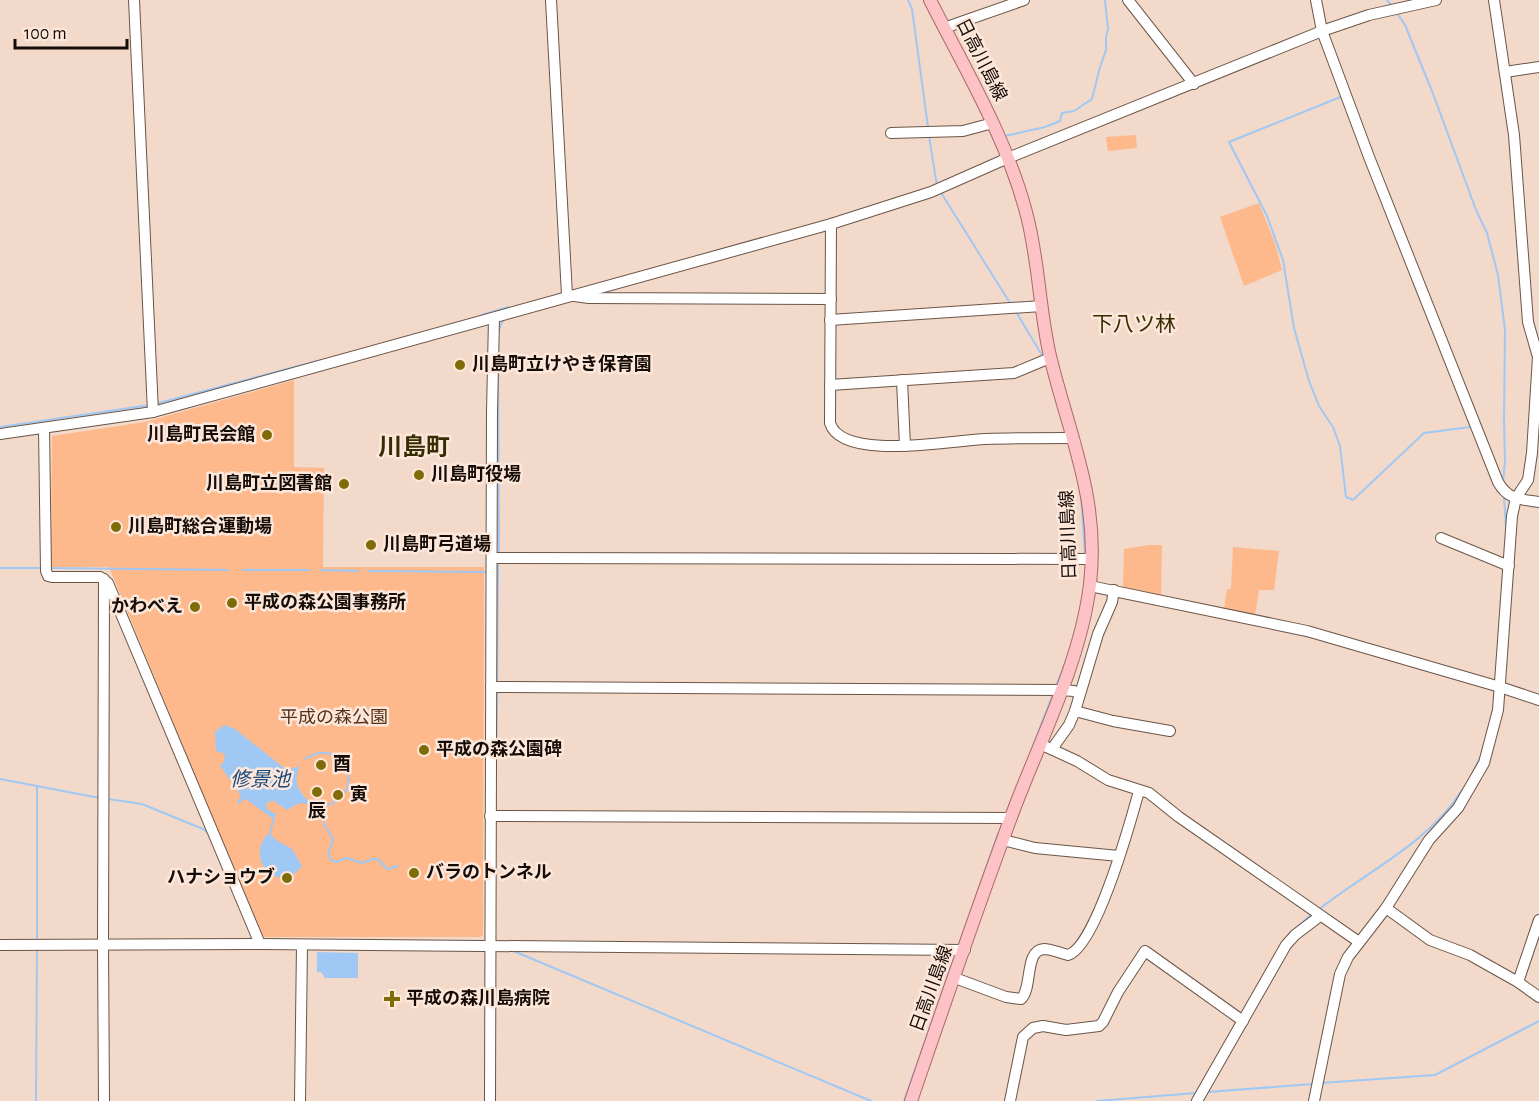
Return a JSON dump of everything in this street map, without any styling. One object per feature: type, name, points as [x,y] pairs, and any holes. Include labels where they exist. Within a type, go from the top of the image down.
[{"type":"main road","name":"日高川島線","points":[[912,1101],[1011,818],[1046,746],[1081,629],[1090,586],[1092,559],[1085,479],[1050,357],[1026,212],[993,123],[930,0]]},
{"type":"street","points":[[134,0],[153,412]]},
{"type":"street","points":[[550,0],[567,296]]},
{"type":"street","points":[[944,27],[1024,0]]},
{"type":"street","points":[[1128,0],[1194,84]]},
{"type":"street","points":[[1316,0],[1322,31],[1369,157],[1497,481],[1503,492],[1516,498],[1539,502]]},
{"type":"street","points":[[0,435],[153,412],[297,370],[831,224],[931,192],[1322,31],[1369,15],[1436,0]]},
{"type":"street","points":[[1314,1101],[1340,974],[1348,957],[1386,908],[1429,840],[1458,808],[1484,763],[1498,710],[1512,516],[1516,498],[1528,480],[1536,435],[1538,357],[1528,322],[1514,135],[1494,0]]},
{"type":"street","points":[[1505,72],[1539,67]]},
{"type":"street","points":[[891,133],[963,131],[993,123]]},
{"type":"street","points":[[831,224],[830,423],[841,436],[856,443],[905,446],[983,439],[1073,438]]},
{"type":"street","points":[[567,296],[831,299]]},
{"type":"street","points":[[830,320],[1042,306]]},
{"type":"street","points":[[490,1101],[494,318]]},
{"type":"street","points":[[830,385],[1014,373],[1050,357]]},
{"type":"street","points":[[902,380],[905,446]]},
{"type":"street","points":[[44,428],[46,571],[48,576],[52,577],[104,578]]},
{"type":"street","points":[[1441,538],[1509,566]]},
{"type":"street","points":[[492,558],[1092,559]]},
{"type":"street","points":[[104,578],[114,596],[260,944]]},
{"type":"street","points":[[104,578],[104,1101]]},
{"type":"street","points":[[1090,586],[1306,631],[1539,700]]},
{"type":"street","points":[[1114,590],[1075,711],[1046,746],[1108,780],[1149,793],[1359,942]]},
{"type":"street","points":[[1081,629],[1098,634]]},
{"type":"street","points":[[491,687],[1061,690],[1074,691],[1079,694]]},
{"type":"street","points":[[1075,711],[1113,721],[1170,731]]},
{"type":"street","points":[[955,978],[1006,997],[1021,999],[1026,995],[1028,968],[1036,953],[1046,949],[1068,955],[1073,953],[1104,898],[1139,790]]},
{"type":"street","points":[[490,816],[1011,818]]},
{"type":"street","points":[[1003,840],[1051,850],[1119,856]]},
{"type":"street","points":[[1386,908],[1430,940],[1470,955],[1518,982],[1539,998]]},
{"type":"street","points":[[1197,1101],[1286,945],[1320,916]]},
{"type":"street","points":[[1518,982],[1539,920]]},
{"type":"street","points":[[0,945],[260,944],[965,950]]},
{"type":"street","points":[[300,1101],[302,945]]},
{"type":"street","points":[[1010,1101],[1023,1037],[1034,1028],[1042,1026],[1065,1030],[1099,1026],[1145,951],[1243,1021]]},
{"type":"green space","points":[[1136,135],[1137,148],[1108,151],[1106,137]]},
{"type":"green space","points":[[1259,203],[1275,243],[1282,270],[1244,286],[1220,217]]},
{"type":"green space","name":"平成の森公園","points":[[294,380],[294,467],[324,468],[323,567],[484,567],[483,935],[480,937],[265,937],[261,935],[109,567],[51,567],[52,436],[145,422]]},
{"type":"green space","points":[[1162,545],[1161,595],[1123,587],[1124,549]]},
{"type":"green space","points":[[1233,547],[1279,551],[1274,590],[1259,590],[1255,615],[1224,609],[1227,589],[1231,589]]},
{"type":"water","name":"修景池","points":[[224,725],[235,729],[284,768],[300,766],[297,773],[297,784],[301,793],[313,805],[299,803],[287,810],[274,801],[268,802],[267,809],[276,814],[275,818],[272,818],[247,800],[244,799],[239,804],[237,802],[241,796],[220,765],[224,762],[225,754],[216,751],[215,732]]},
{"type":"water","points":[[269,833],[292,849],[302,866],[293,875],[274,876],[262,863],[260,853],[262,843]]},
{"type":"water","points":[[317,952],[358,953],[358,978],[325,978],[321,972],[317,972]]},
{"type":"waterway","points":[[908,0],[912,9],[928,127]]},
{"type":"waterway","points":[[1005,136],[1045,127],[1060,121],[1062,113],[1074,111],[1092,99],[1106,50],[1108,29],[1105,0]]},
{"type":"waterway","points":[[1387,0],[1392,6]]},
{"type":"waterway","points":[[1397,13],[1405,25],[1487,233],[1498,275],[1505,330],[1503,482]]},
{"type":"waterway","points":[[1343,96],[1229,142],[1267,216],[1283,260],[1294,328],[1309,381],[1319,406],[1333,427],[1340,446],[1346,497],[1353,500],[1424,433],[1470,427]]},
{"type":"waterway","points":[[929,136],[937,186]]},
{"type":"waterway","points":[[940,191],[1010,303]]},
{"type":"waterway","points":[[482,315],[508,307],[507,310]]},
{"type":"waterway","points":[[1015,310],[1043,357]]},
{"type":"waterway","points":[[498,332],[504,318]]},
{"type":"waterway","points":[[498,350],[499,554]]},
{"type":"waterway","points":[[155,404],[321,360]]},
{"type":"waterway","points":[[0,427],[150,405]]},
{"type":"waterway","points":[[1081,495],[1085,555]]},
{"type":"waterway","points":[[1504,497],[1506,527]]},
{"type":"waterway","points":[[497,683],[498,563]]},
{"type":"waterway","points":[[0,568],[42,568]]},
{"type":"waterway","points":[[51,568],[228,570]]},
{"type":"waterway","points":[[243,570],[309,570]]},
{"type":"waterway","points":[[320,570],[358,571]]},
{"type":"waterway","points":[[368,571],[489,572]]},
{"type":"waterway","points":[[1056,686],[1067,658]]},
{"type":"waterway","points":[[496,767],[497,692]]},
{"type":"waterway","points":[[1030,753],[1053,694]]},
{"type":"waterway","points":[[305,759],[318,753],[330,754],[340,760],[346,769],[348,779],[346,790],[338,800],[324,806],[324,824],[333,839],[328,855],[331,860],[336,862],[347,858],[362,863],[378,859],[387,869],[398,866]]},
{"type":"waterway","points":[[1473,772],[1481,756]]},
{"type":"waterway","points":[[0,779],[100,798]]},
{"type":"waterway","points":[[37,786],[37,942]]},
{"type":"waterway","points":[[1318,910],[1415,841],[1448,809],[1462,790]]},
{"type":"waterway","points":[[108,799],[142,804],[203,829],[209,834]]},
{"type":"waterway","points":[[270,834],[274,817]]},
{"type":"waterway","points":[[979,888],[998,834]]},
{"type":"waterway","points":[[1288,935],[1313,913]]},
{"type":"waterway","points":[[36,1101],[37,948]]},
{"type":"waterway","points":[[511,950],[871,1101]]},
{"type":"waterway","points":[[904,1101],[956,953]]},
{"type":"waterway","points":[[1321,1083],[1435,1075],[1539,1021]]},
{"type":"waterway","points":[[1208,1092],[1313,1084]]},
{"type":"waterway","points":[[1097,1101],[1196,1093]]},
{"type":"place","name":"川島町立けやき保育園","points":[[460,365]]},
{"type":"place","name":"川島町民会館","points":[[267,435]]},
{"type":"place","name":"川島町役場","points":[[419,475]]},
{"type":"place","name":"川島町立図書館","points":[[344,484]]},
{"type":"place","name":"川島町総合運動場","points":[[116,527]]},
{"type":"place","name":"川島町弓道場","points":[[371,545]]},
{"type":"place","name":"平成の森公園事務所","points":[[232,603]]},
{"type":"place","name":"かわべえ","points":[[195,607]]},
{"type":"place","name":"平成の森公園碑","points":[[424,750]]},
{"type":"place","name":"酉","points":[[321,765]]},
{"type":"place","name":"辰","points":[[317,792]]},
{"type":"place","name":"寅","points":[[338,795]]},
{"type":"place","name":"バラのトンネル","points":[[414,873]]},
{"type":"place","name":"ハナショウブ","points":[[287,878]]},
{"type":"place","name":"平成の森川島病院","points":[[392,999]]},
{"type":"district","name":"下八ツ林","points":[[1134,324]]},
{"type":"district","name":"川島町","points":[[414,448]]}]
